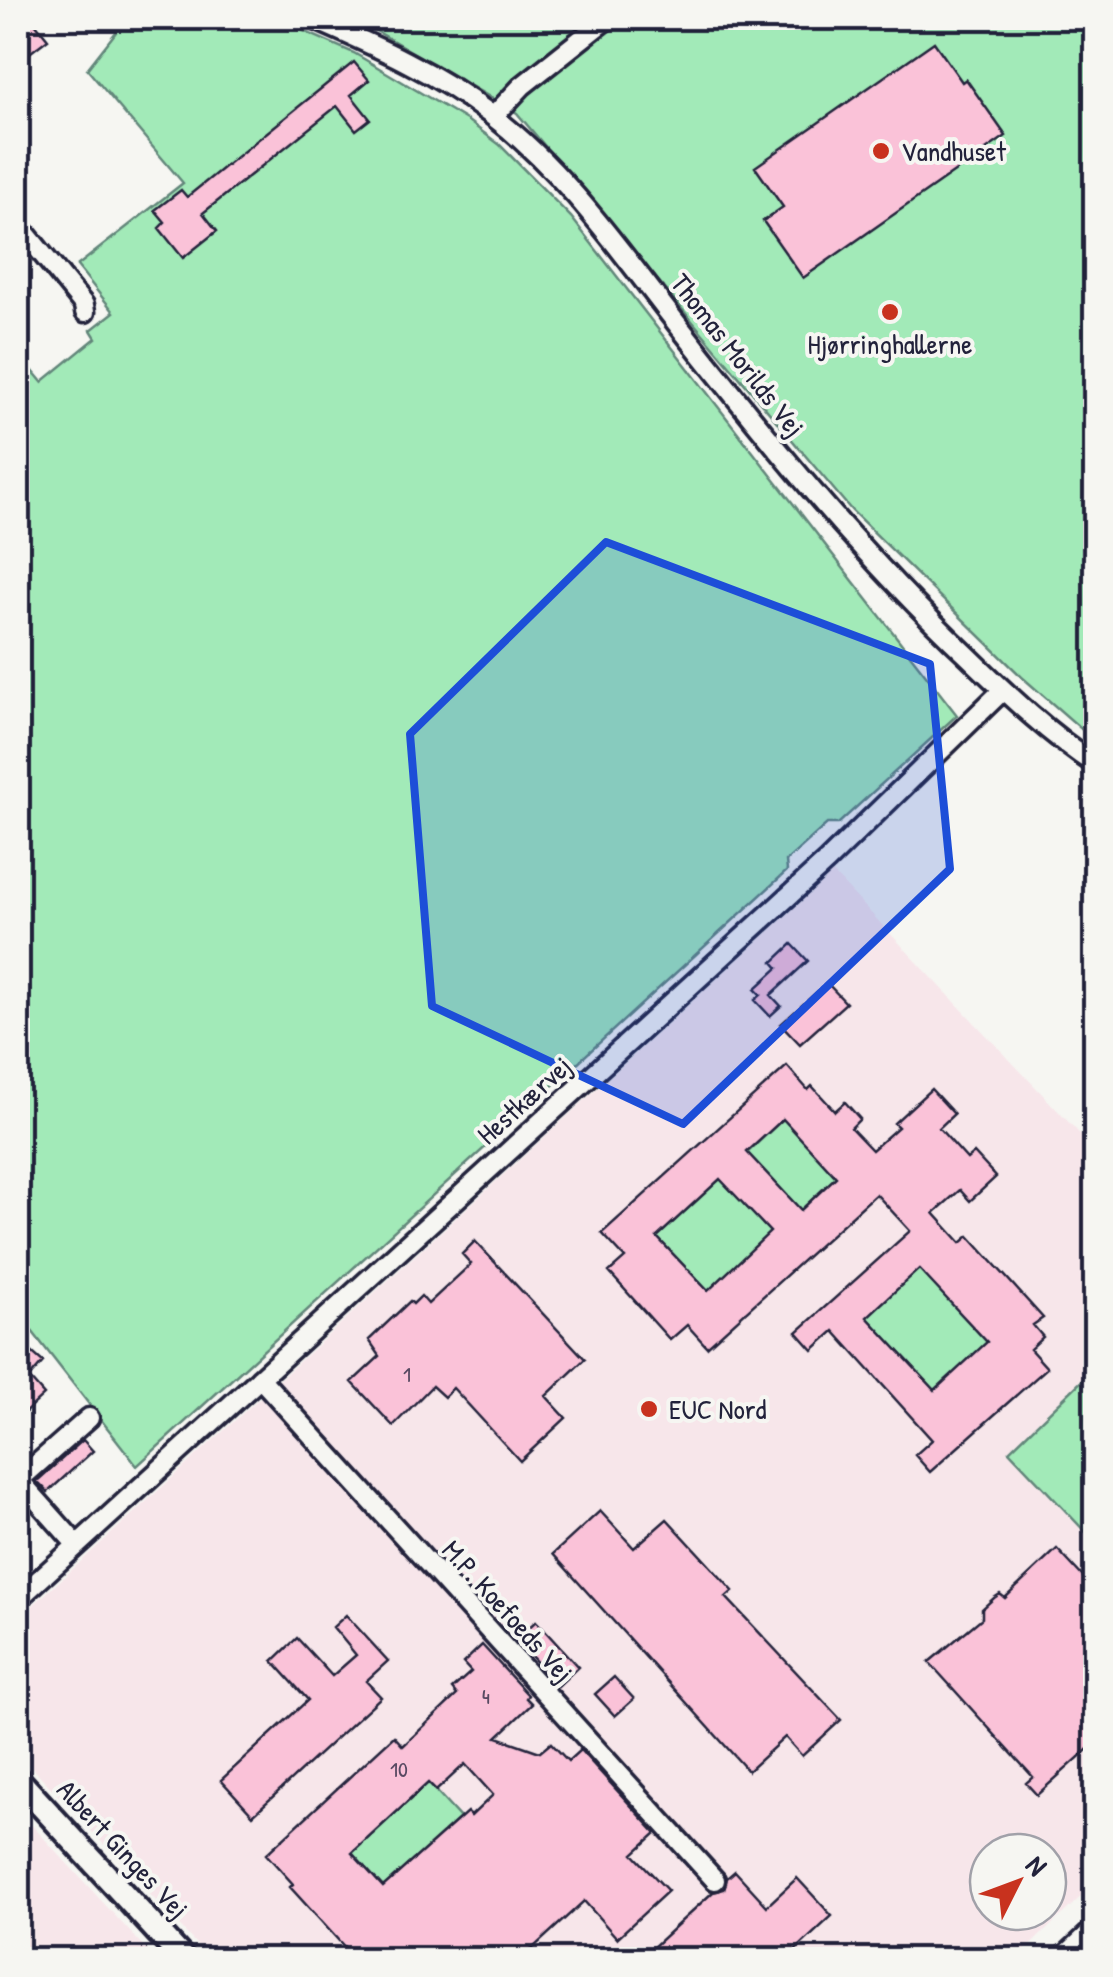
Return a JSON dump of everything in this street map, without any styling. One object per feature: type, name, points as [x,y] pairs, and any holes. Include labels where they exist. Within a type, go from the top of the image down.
[{"type":"main road","points":[[1066,1960],[1094,1936]]},
{"type":"street","name":"Thomas Morilds Vej","points":[[311,18],[386,50],[442,80],[494,116],[551,169],[850,537],[922,614],[1004,690],[1096,765]]},
{"type":"street","points":[[494,116],[522,86],[608,18]]},
{"type":"street","points":[[18,224],[84,305],[85,312]]},
{"type":"street","name":"Hestkærvej","points":[[18,1599],[827,861],[1004,690]]},
{"type":"street","name":"M.P. Koefoeds Vej","points":[[260,1378],[715,1880]]},
{"type":"street","points":[[77,1545],[18,1480],[88,1418]]},
{"type":"street","name":"Albert Ginges Vej","points":[[18,1780],[184,1960]]},
{"type":"highlighted area","points":[[606,542],[930,664],[950,869],[683,1124],[432,1006],[410,734]]},
{"type":"shaded area","name":"EUC Nord","points":[[833,873],[1095,1150],[1095,1368],[1009,1451],[1095,1542],[1095,1883],[1068,1909],[1068,1832],[968,1832],[968,1932],[1044,1932],[1016,1959],[210,1959],[18,1752],[18,1619]]},
{"type":"shaded area","points":[[18,1810],[155,1959],[18,1959]]},
{"type":"green space","points":[[127,18],[274,18],[354,53],[468,121],[500,145],[571,217],[957,715],[838,824],[827,824],[786,861],[787,871],[137,1466],[18,1313],[18,353],[42,382],[96,338],[91,330],[114,312],[77,266],[183,183],[87,69]]},
{"type":"green space","name":"Hjørringhallerne","points":[[354,18],[1095,18],[1095,741],[1022,677],[852,511],[517,113]]},
{"type":"green space","points":[[783,1119],[836,1177],[801,1210],[747,1153]]},
{"type":"green space","points":[[720,1179],[773,1235],[715,1285],[711,1294],[657,1237]]},
{"type":"green space","points":[[919,1268],[996,1352],[935,1390],[866,1316]]},
{"type":"green space","points":[[1095,1368],[1095,1542],[1009,1451]]},
{"type":"green space","points":[[428,1783],[460,1818],[383,1887],[352,1853]]},
{"type":"building","points":[[18,18],[31,18],[48,39],[27,55],[18,43]]},
{"type":"building","name":"Vandhuset","points":[[934,42],[1006,136],[803,278],[763,221],[783,207],[755,167]]},
{"type":"building","points":[[354,62],[369,80],[351,95],[370,119],[356,130],[337,106],[203,213],[217,231],[183,258],[159,228],[165,222],[155,210],[181,190],[187,197]]},
{"type":"building","points":[[792,944],[808,961],[771,995],[781,1006],[770,1016],[755,1000],[761,995],[755,989],[778,968],[773,962]]},
{"type":"building","points":[[827,983],[846,1003],[800,1044],[781,1024]]},
{"type":"building","points":[[787,1066],[808,1090],[812,1086],[835,1111],[845,1102],[860,1119],[851,1128],[872,1150],[931,1089],[954,1114],[939,1128],[967,1159],[974,1153],[996,1177],[970,1201],[960,1190],[934,1213],[961,1243],[969,1236],[1043,1318],[1033,1325],[1043,1337],[1030,1349],[1047,1368],[930,1472],[915,1455],[932,1440],[834,1331],[813,1350],[797,1332],[910,1231],[876,1194],[707,1347],[687,1325],[670,1340],[609,1272],[625,1258],[602,1233]],"holes":[[[783,1119],[836,1177],[801,1210],[747,1152]],[[720,1179],[770,1232],[708,1291],[657,1237]],[[919,1269],[987,1342],[935,1390],[867,1317]]]},
{"type":"building","points":[[475,1241],[585,1359],[546,1396],[566,1418],[520,1461],[453,1388],[444,1397],[432,1386],[393,1426],[352,1382],[380,1356],[369,1340],[410,1301],[413,1304],[421,1296],[428,1304],[471,1264],[462,1254]]},
{"type":"building","points":[[18,1340],[43,1362],[29,1378],[44,1395],[18,1419]]},
{"type":"building","points":[[83,1440],[93,1451],[48,1492],[37,1481]]},
{"type":"building","points":[[600,1511],[634,1548],[667,1519],[733,1591],[726,1597],[841,1720],[802,1756],[785,1737],[748,1771],[553,1554]]},
{"type":"building","points":[[1057,1549],[1096,1591],[1096,1742],[1037,1795],[1026,1783],[1033,1777],[929,1662],[982,1618],[982,1609],[994,1598],[1000,1594],[1005,1598]]},
{"type":"building","points":[[346,1615],[388,1661],[366,1681],[381,1697],[253,1815],[221,1780],[308,1700],[273,1661],[297,1638],[332,1676],[356,1655],[333,1627]]},
{"type":"building","points":[[536,1621],[578,1667],[558,1686],[516,1639]]},
{"type":"building","points":[[482,1645],[528,1695],[526,1698],[532,1704],[497,1737],[540,1752],[551,1743],[568,1761],[580,1750],[656,1833],[633,1854],[668,1891],[617,1938],[584,1901],[520,1960],[338,1960],[348,1951],[266,1854],[394,1736],[403,1746],[457,1695],[452,1689],[471,1672],[463,1663]],"holes":[[[465,1764],[493,1795],[471,1816],[467,1812],[383,1887],[352,1853],[428,1783],[436,1791]]]},
{"type":"building","points":[[614,1677],[634,1699],[615,1716],[595,1694]]},
{"type":"building","points":[[735,1871],[767,1906],[797,1878],[832,1916],[785,1960],[639,1960],[713,1892],[724,1889],[727,1878]]},
{"type":"place","name":"Vandhuset","points":[[881,151]]},
{"type":"place","name":"Hjørringhallerne","points":[[890,312]]},
{"type":"place","name":"EUC Nord","points":[[649,1409]]}]
